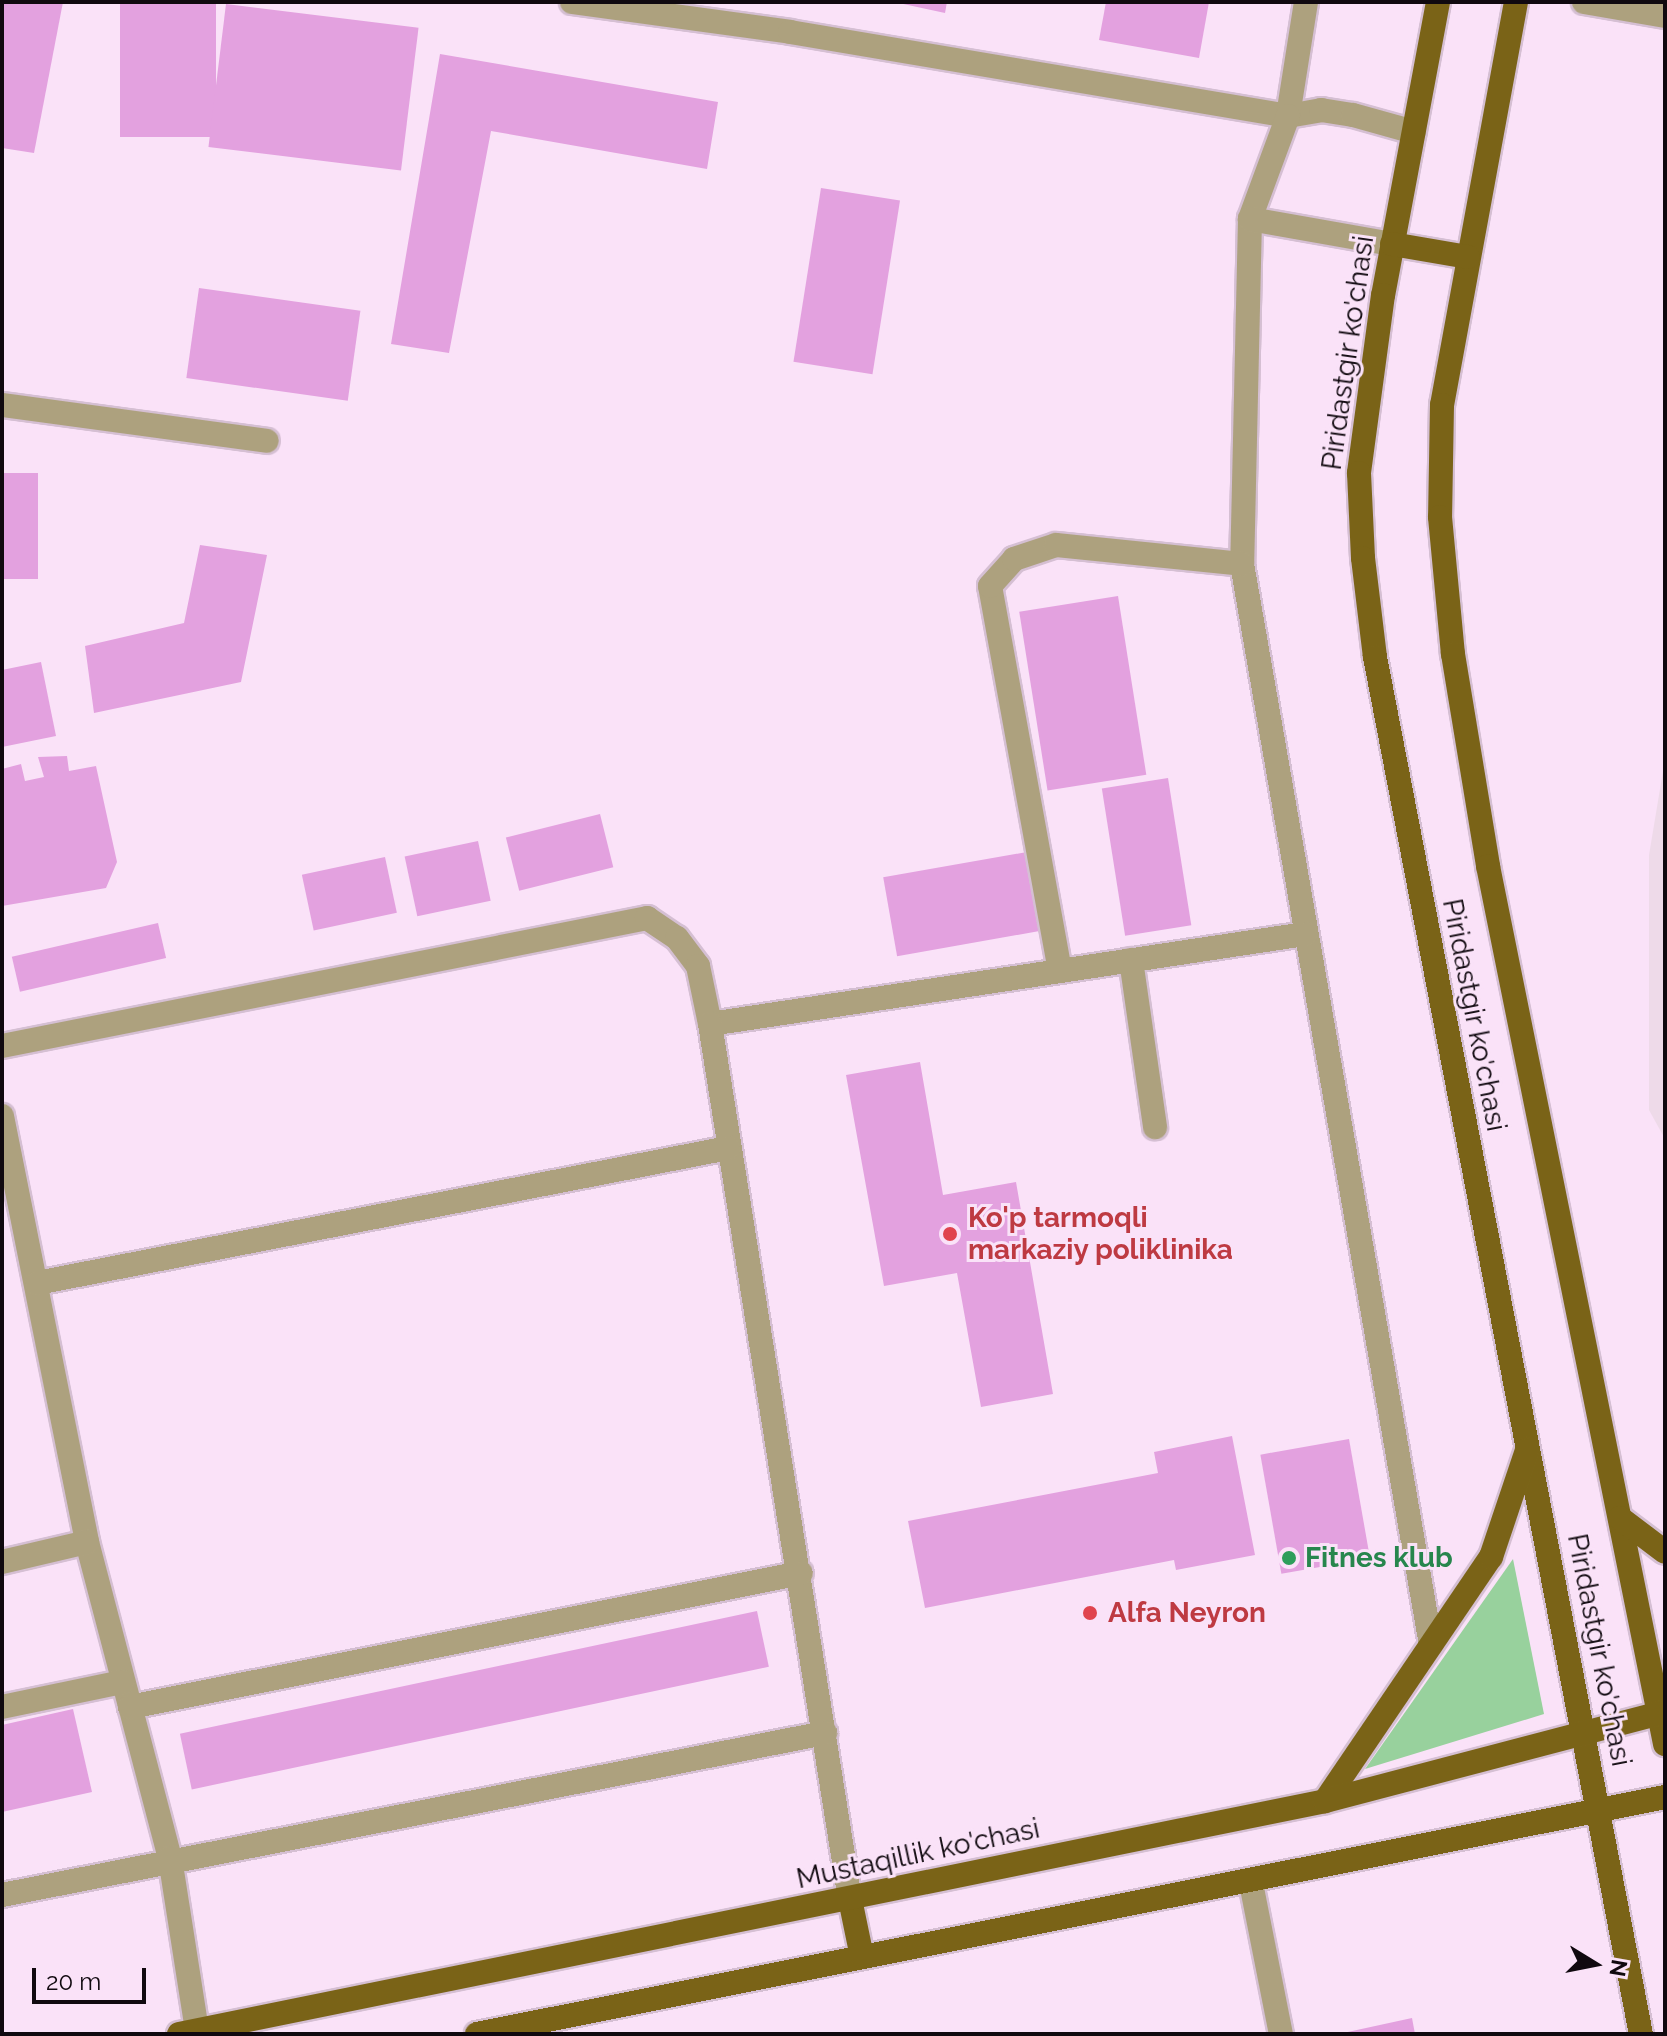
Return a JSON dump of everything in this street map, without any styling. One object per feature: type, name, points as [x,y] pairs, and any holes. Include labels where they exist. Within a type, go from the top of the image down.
[{"type":"main road","name":"Piridastgir ko'chasi","points":[[1438,2],[1392,244],[1359,473],[1363,558],[1375,657],[1528,1448],[1587,1733],[1641,2034]]},
{"type":"main road","name":"Piridastgir ko'chasi","points":[[1516,2],[1442,405],[1440,517],[1453,654],[1488,866],[1662,1713],[1665,1744]]},
{"type":"main road","points":[[1392,244],[1468,257]]},
{"type":"main road","points":[[1325,1801],[1491,1557],[1528,1448]]},
{"type":"main road","points":[[1620,1518],[1665,1552]]},
{"type":"main road","name":"Mustaqillik ko'chasi","points":[[188,2032],[1325,1801],[1662,1713]]},
{"type":"main road","points":[[477,2034],[1251,1883],[1665,1797]]},
{"type":"main road","points":[[850,1899],[862,1957]]},
{"type":"lane","points":[[572,2],[671,8],[1288,116],[1321,110],[1414,132]]},
{"type":"lane","points":[[1306,2],[1288,116],[1250,219],[1242,564],[1431,1645]]},
{"type":"lane","points":[[1584,2],[1665,16]]},
{"type":"lane","points":[[1250,219],[1392,244]]},
{"type":"lane","points":[[2,405],[267,441]]},
{"type":"lane","points":[[1060,971],[990,586],[1014,559],[1056,545],[1242,564]]},
{"type":"lane","points":[[2,1046],[647,918],[677,938],[698,966],[710,1024],[728,1148],[801,1573],[850,1899]]},
{"type":"lane","points":[[710,1024],[1305,934]]},
{"type":"lane","points":[[1131,960],[1155,1127]]},
{"type":"lane","points":[[2,1116],[87,1542],[170,1858],[188,2032]]},
{"type":"lane","points":[[37,1283],[728,1148]]},
{"type":"lane","points":[[2,1562],[87,1542]]},
{"type":"lane","points":[[130,1707],[801,1573]]},
{"type":"lane","points":[[2,1707],[122,1682]]},
{"type":"lane","points":[[2,1895],[170,1858],[825,1733]]},
{"type":"lane","points":[[1251,1883],[1281,2034]]},
{"type":"shaded area","points":[[1665,759],[1665,1139],[1649,1110],[1649,855]]},
{"type":"green space","points":[[1513,1559],[1544,1714],[1365,1769]]},
{"type":"building","points":[[2,2],[63,2],[34,153],[2,148]]},
{"type":"building","points":[[120,2],[216,2],[216,137],[120,137]]},
{"type":"building","points":[[894,2],[947,2],[945,13]]},
{"type":"building","points":[[1106,2],[1209,2],[1199,58],[1099,40]]},
{"type":"building","points":[[226,4],[419,28],[401,171],[208,147]]},
{"type":"building","points":[[440,54],[718,102],[707,169],[491,131],[449,353],[391,344]]},
{"type":"building","points":[[821,188],[900,201],[872,374],[793,362]]},
{"type":"building","points":[[199,288],[360,311],[348,401],[186,378]]},
{"type":"building","points":[[2,473],[38,473],[38,579],[2,579]]},
{"type":"building","points":[[200,545],[267,555],[241,682],[94,713],[85,646],[184,623]]},
{"type":"building","points":[[1118,596],[1146,775],[1048,790],[1019,612]]},
{"type":"building","points":[[41,662],[56,736],[2,747],[2,670]]},
{"type":"building","points":[[67,756],[69,771],[96,766],[117,862],[106,888],[2,906],[2,769],[21,764],[25,781],[44,777],[38,757]]},
{"type":"building","points":[[1168,778],[1191,925],[1125,936],[1102,788]]},
{"type":"building","points":[[600,814],[613,867],[519,891],[506,837]]},
{"type":"building","points":[[478,841],[491,901],[417,916],[405,857]]},
{"type":"building","points":[[1027,852],[1041,931],[897,956],[883,877]]},
{"type":"building","points":[[385,857],[397,913],[314,930],[302,875]]},
{"type":"building","points":[[158,923],[166,958],[20,992],[12,957]]},
{"type":"building","name":"Ko'p tarmoqli markaziy poliklinika","points":[[920,1062],[943,1195],[1016,1182],[1053,1394],[981,1407],[957,1273],[884,1286],[846,1075]]},
{"type":"building","points":[[1232,1436],[1255,1555],[1176,1570],[1174,1560],[925,1608],[908,1521],[1158,1473],[1154,1452]]},
{"type":"building","points":[[1349,1439],[1370,1558],[1281,1574],[1260,1455]]},
{"type":"building","points":[[757,1611],[769,1667],[192,1789],[180,1734]]},
{"type":"building","points":[[73,1709],[92,1792],[2,1812],[2,1725]]},
{"type":"building","points":[[1412,2018],[1415,2034],[1343,2034],[1343,2033]]},
{"type":"place","name":"Ko'p tarmoqli markaziy poliklinika","points":[[950,1234]]},
{"type":"place","name":"Fitnes klub","points":[[1289,1558]]},
{"type":"place","name":"Alfa Neyron","points":[[1090,1613]]}]
